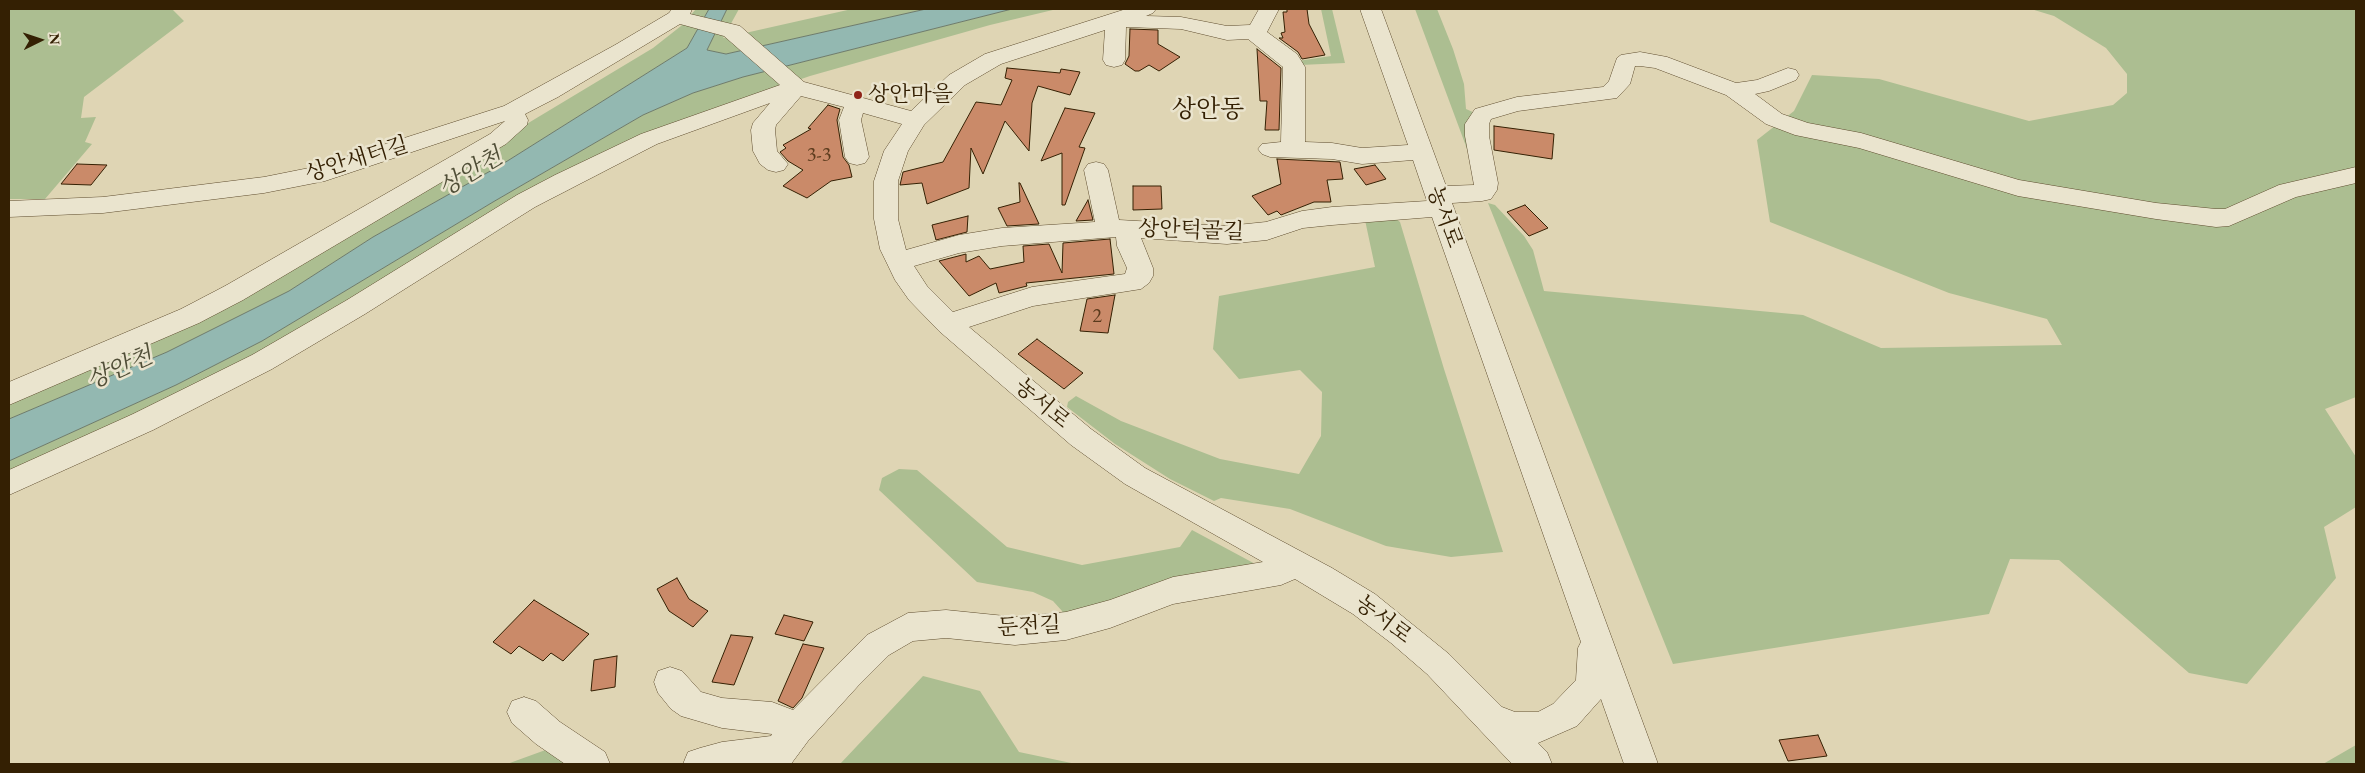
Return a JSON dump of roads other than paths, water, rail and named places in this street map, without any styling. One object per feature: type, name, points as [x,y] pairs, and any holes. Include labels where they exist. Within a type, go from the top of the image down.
[{"type":"street","name":"농서로","points":[[1146,9],[1013,51],[987,62],[957,80],[916,120],[896,151],[890,166],[886,189],[886,219],[898,262],[918,293],[948,324],[1081,436],[1135,476],[1321,577],[1364,604],[1438,664],[1485,715],[1535,764]]},
{"type":"street","points":[[1114,60],[1116,18],[1130,22],[1181,24],[1227,33],[1253,32],[1262,26],[1269,9]]},
{"type":"street","name":"농서로","points":[[1371,9],[1641,764]]},
{"type":"street","points":[[682,15],[732,32],[793,85],[916,120]]},
{"type":"street","name":"상안새터길","points":[[9,209],[103,205],[284,182],[332,170],[512,111],[550,92],[682,15]]},
{"type":"street","points":[[1253,32],[1289,59],[1294,67],[1282,150],[1332,151],[1362,156],[1421,152]]},
{"type":"street","name":"상안턱골길","points":[[1118,228],[1227,235],[1267,230],[1302,220],[1439,201],[1485,190],[1486,183],[1477,136],[1477,124],[1483,114],[1516,104],[1609,93],[1619,84],[1625,63],[1629,60],[1640,59],[1658,62],[1734,90]]},
{"type":"street","points":[[1734,90],[1772,83],[1788,74]]},
{"type":"street","points":[[857,157],[850,120],[851,114],[861,104],[884,105],[904,101],[929,93],[957,80]]},
{"type":"street","points":[[776,164],[768,158],[765,152],[763,130],[765,123],[793,85]]},
{"type":"street","points":[[9,483],[144,422],[262,362],[356,307],[526,201],[563,181],[649,140],[793,85]]},
{"type":"street","points":[[1734,90],[1774,118],[1803,130],[1861,141],[2018,188],[2156,211],[2216,218],[2229,217],[2288,191],[2356,175]]},
{"type":"street","points":[[861,104],[880,119],[888,143],[890,166]]},
{"type":"street","points":[[9,394],[190,316],[234,293],[498,139],[515,126],[516,120],[512,111]]},
{"type":"street","points":[[898,262],[983,239],[1118,228],[1096,170]]},
{"type":"street","name":"상안턱골길","points":[[948,324],[1032,297],[1132,282],[1140,276],[1140,268],[1130,246],[1118,228]]},
{"type":"street","name":"둔전길","points":[[784,748],[878,644],[908,627],[946,624],[1014,631],[1066,626],[1102,617],[1173,592],[1281,572],[1293,563]]},
{"type":"street","points":[[1485,715],[1502,724],[1527,728],[1541,727],[1565,715],[1577,705],[1588,691],[1594,678],[1592,628]]},
{"type":"street","points":[[670,682],[683,698],[693,706],[722,713],[772,718],[784,748],[722,758],[700,764]]},
{"type":"street","points":[[524,712],[548,734],[593,764]]},
{"type":"street","points":[[1485,715],[1524,764]]},
{"type":"water","points":[[709,9],[727,9],[707,50],[726,54],[926,9],[1012,9],[743,77],[693,93],[643,115],[493,202],[262,341],[176,385],[9,461],[9,419],[167,352],[289,291],[373,237],[501,165],[687,48]]},
{"type":"place","name":"상안마을","points":[[858,95]]},
{"type":"district","name":"상안동","points":[[1208,110]]},
{"type":"water label","name":"상안천","points":[[471,173]]},
{"type":"water label","name":"상안천","points":[[120,369]]}]
